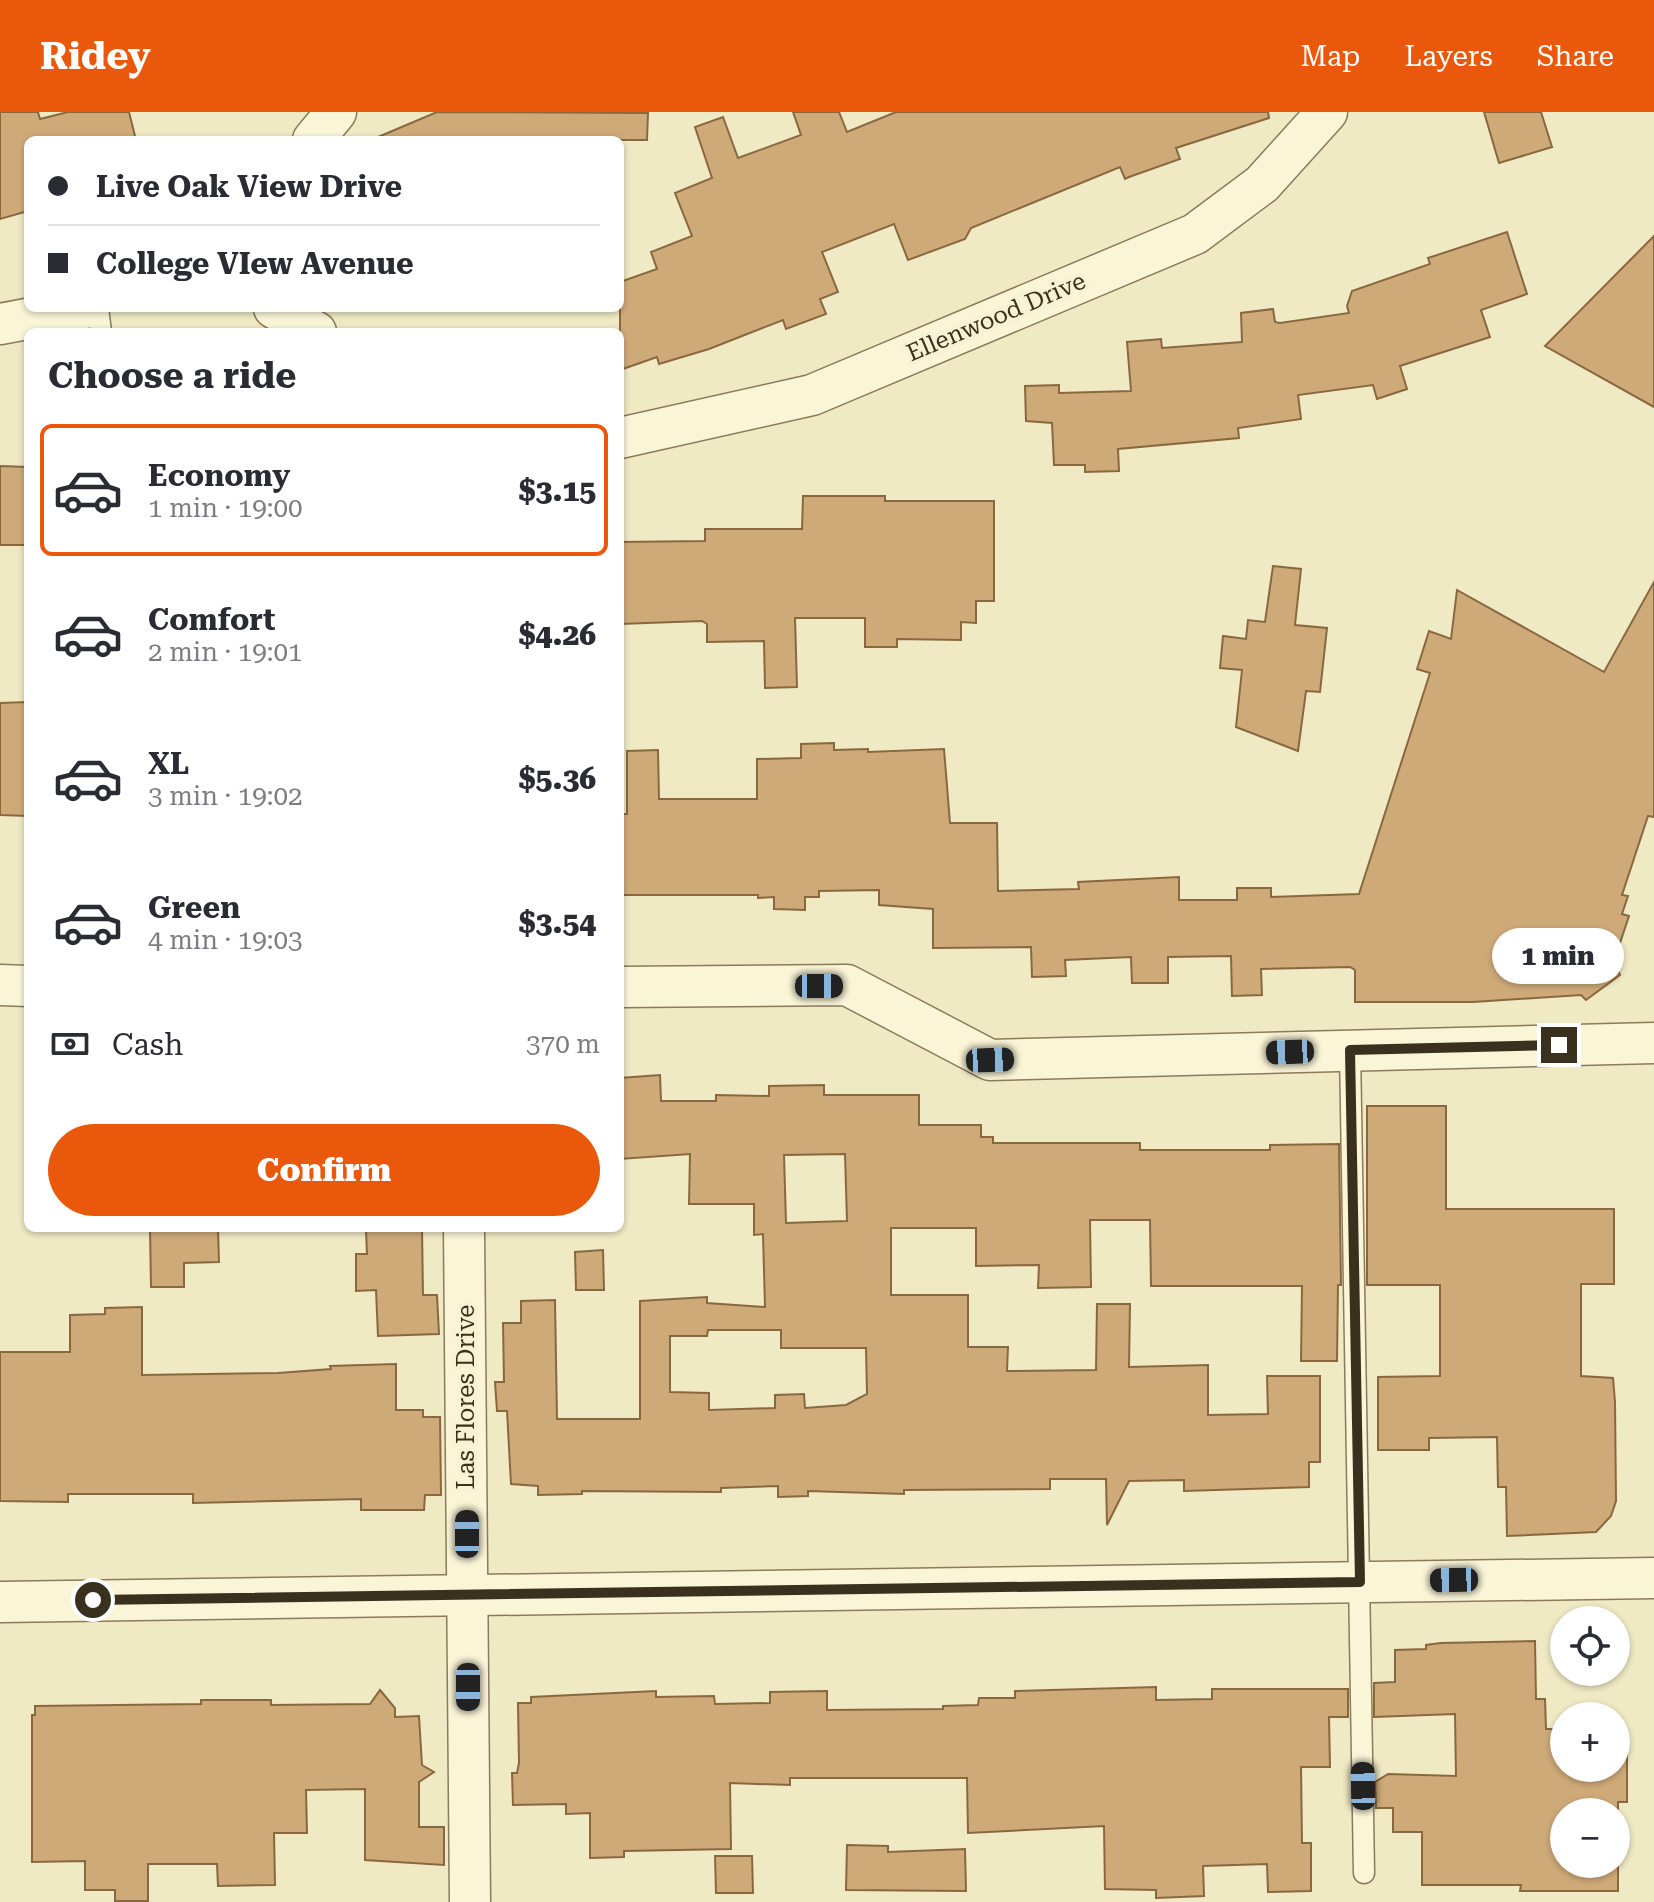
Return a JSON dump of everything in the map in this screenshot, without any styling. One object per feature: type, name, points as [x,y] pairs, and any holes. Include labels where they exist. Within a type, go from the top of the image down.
[{"type":"street","points":[[316,136],[336,112]]},
{"type":"street","name":"Ellenwood Drive","points":[[624,437],[812,395],[1195,234],[1262,184],[1327,112]]},
{"type":"street","points":[[0,324],[64,312]]},
{"type":"street","points":[[281,312],[309,328]]},
{"type":"street","points":[[0,985],[24,986]]},
{"type":"street","points":[[624,987],[847,985],[990,1060],[1654,1043]]},
{"type":"street","name":"Las Flores Drive","points":[[464,1232],[470,1902]]},
{"type":"street","points":[[0,1602],[1654,1578]]},
{"type":"lane","points":[[1350,1050],[1364,1873]]},
{"type":"building","points":[[0,112],[38,112],[40,119],[68,112],[129,112],[135,136],[24,136],[24,212],[0,219]]},
{"type":"building","points":[[437,112],[648,113],[647,140],[624,140],[624,136],[380,136]]},
{"type":"building","points":[[793,112],[839,112],[847,132],[896,112],[1268,112],[1269,118],[1176,148],[1180,159],[1125,179],[1120,167],[971,228],[965,239],[908,260],[894,224],[822,252],[838,292],[820,299],[826,314],[786,329],[783,320],[709,349],[659,364],[657,357],[624,369],[624,328],[620,328],[620,312],[624,312],[624,281],[657,269],[651,252],[692,236],[675,193],[712,178],[695,127],[723,117],[738,158],[801,135]]},
{"type":"building","points":[[1484,112],[1541,112],[1552,147],[1499,163]]},
{"type":"building","points":[[1507,232],[1527,294],[1481,310],[1490,337],[1400,366],[1407,389],[1377,399],[1373,385],[1298,395],[1301,419],[1238,428],[1239,438],[1118,449],[1119,471],[1085,472],[1085,465],[1054,465],[1052,423],[1026,421],[1025,386],[1059,385],[1059,393],[1131,391],[1127,342],[1161,339],[1162,348],[1242,342],[1241,313],[1273,309],[1275,322],[1280,323],[1349,313],[1347,306],[1352,291],[1430,264],[1428,258]]},
{"type":"building","points":[[1654,236],[1654,407],[1545,346]]},
{"type":"building","points":[[0,466],[24,467],[24,545],[0,545]]},
{"type":"building","points":[[803,496],[885,496],[885,501],[994,501],[994,601],[976,601],[976,623],[961,622],[961,640],[897,639],[897,647],[865,647],[865,618],[795,618],[797,687],[765,688],[764,641],[707,642],[707,624],[702,621],[624,624],[624,542],[705,541],[705,529],[802,529]]},
{"type":"building","points":[[1273,566],[1301,569],[1295,625],[1327,628],[1320,692],[1306,691],[1298,751],[1236,727],[1242,670],[1220,668],[1223,636],[1246,639],[1248,620],[1265,622]]},
{"type":"building","points":[[1654,582],[1654,817],[1648,816],[1622,895],[1628,896],[1622,914],[1629,916],[1614,961],[1620,975],[1586,1000],[1581,995],[1473,1002],[1355,1002],[1355,970],[1350,967],[1261,969],[1262,995],[1232,996],[1231,956],[1168,957],[1168,983],[1132,983],[1131,957],[1065,960],[1066,976],[1032,977],[1031,947],[933,948],[933,909],[879,905],[879,890],[819,891],[819,897],[805,897],[805,910],[774,909],[774,897],[758,898],[758,895],[624,895],[627,751],[658,750],[659,799],[757,799],[757,759],[801,758],[801,744],[834,743],[834,750],[868,749],[868,752],[944,749],[950,823],[997,823],[998,891],[1079,889],[1078,882],[1179,877],[1179,900],[1237,900],[1237,888],[1271,888],[1271,897],[1359,894],[1430,673],[1417,669],[1429,631],[1451,639],[1457,590],[1604,672]]},
{"type":"building","points":[[24,702],[24,816],[0,815],[0,703]]},
{"type":"building","points":[[660,1075],[661,1101],[716,1101],[716,1095],[769,1096],[769,1086],[824,1085],[824,1095],[919,1095],[919,1125],[981,1125],[981,1137],[993,1137],[993,1143],[1140,1143],[1140,1150],[1270,1150],[1270,1145],[1339,1144],[1341,1285],[1338,1285],[1337,1361],[1301,1361],[1302,1286],[1151,1286],[1150,1220],[1090,1220],[1091,1287],[1038,1288],[1039,1265],[976,1266],[976,1228],[891,1228],[891,1295],[968,1295],[968,1347],[1008,1347],[1007,1371],[1096,1370],[1097,1304],[1130,1304],[1129,1367],[1208,1365],[1208,1415],[1268,1414],[1267,1376],[1320,1376],[1320,1462],[1309,1462],[1309,1487],[1184,1491],[1184,1480],[1129,1481],[1107,1525],[1106,1479],[1050,1479],[1050,1489],[904,1490],[904,1494],[808,1491],[808,1496],[778,1497],[778,1486],[721,1488],[721,1492],[582,1491],[582,1494],[538,1495],[538,1486],[511,1484],[507,1411],[497,1411],[495,1382],[504,1382],[503,1323],[521,1323],[521,1301],[555,1300],[557,1419],[640,1419],[640,1301],[707,1297],[707,1303],[765,1307],[763,1234],[754,1235],[754,1204],[689,1204],[690,1154],[624,1159],[624,1078]],"holes":[[[845,1154],[847,1221],[786,1223],[784,1155]],[[708,1330],[781,1330],[781,1348],[866,1348],[867,1394],[846,1405],[805,1408],[804,1394],[775,1395],[775,1408],[709,1410],[709,1393],[670,1392],[670,1336],[707,1336]]]},
{"type":"building","points":[[1367,1106],[1446,1106],[1446,1209],[1614,1209],[1614,1284],[1581,1284],[1581,1376],[1613,1378],[1615,1402],[1616,1501],[1611,1516],[1596,1532],[1507,1536],[1506,1487],[1498,1487],[1497,1437],[1429,1438],[1429,1450],[1378,1450],[1378,1377],[1440,1376],[1440,1285],[1367,1285]]},
{"type":"building","points":[[150,1232],[218,1232],[219,1262],[184,1263],[184,1287],[151,1287]]},
{"type":"building","points":[[366,1232],[422,1232],[423,1295],[437,1295],[439,1334],[378,1336],[376,1290],[356,1291],[356,1254],[367,1254]]},
{"type":"building","points":[[603,1250],[604,1290],[576,1290],[575,1252]]},
{"type":"building","points":[[142,1307],[142,1375],[278,1373],[331,1369],[330,1366],[396,1364],[396,1410],[423,1410],[423,1417],[440,1417],[441,1495],[425,1495],[424,1510],[361,1510],[361,1499],[193,1503],[193,1494],[68,1494],[68,1502],[0,1501],[0,1352],[70,1352],[70,1315],[105,1314],[105,1308]]},
{"type":"building","points":[[1535,1641],[1536,1699],[1545,1699],[1546,1729],[1550,1729],[1550,1782],[1627,1782],[1627,1798],[1550,1798],[1550,1878],[1618,1878],[1618,1891],[1520,1891],[1521,1885],[1422,1885],[1422,1832],[1393,1832],[1393,1808],[1376,1808],[1375,1782],[1388,1774],[1456,1776],[1455,1714],[1374,1717],[1374,1683],[1395,1682],[1395,1650],[1426,1649],[1426,1645]]},
{"type":"building","points":[[1156,1687],[1156,1700],[1212,1699],[1212,1689],[1348,1689],[1348,1717],[1329,1717],[1330,1767],[1301,1767],[1302,1843],[1311,1843],[1311,1891],[1268,1892],[1267,1864],[1203,1866],[1204,1896],[1156,1898],[1156,1890],[1105,1889],[1104,1826],[968,1833],[967,1778],[790,1778],[790,1785],[730,1783],[731,1849],[624,1851],[624,1857],[590,1858],[590,1813],[566,1814],[566,1804],[513,1805],[512,1773],[517,1773],[519,1763],[518,1703],[531,1703],[531,1697],[656,1691],[656,1697],[714,1696],[715,1704],[770,1703],[770,1692],[827,1691],[827,1710],[943,1709],[943,1706],[978,1705],[979,1698],[1015,1698],[1015,1691]]},
{"type":"building","points":[[380,1690],[395,1708],[395,1717],[419,1716],[422,1765],[434,1772],[419,1782],[419,1827],[444,1827],[444,1865],[365,1860],[365,1789],[306,1790],[307,1833],[274,1833],[275,1885],[218,1886],[217,1864],[148,1864],[148,1901],[115,1901],[115,1890],[85,1890],[85,1861],[32,1862],[32,1715],[35,1715],[35,1706],[201,1704],[201,1700],[271,1700],[271,1705],[370,1704]]},
{"type":"building","points":[[847,1845],[888,1846],[888,1852],[965,1849],[966,1891],[846,1890]]},
{"type":"building","points":[[715,1856],[752,1856],[753,1893],[716,1893]]},
{"type":"route","points":[[93,1600],[1360,1582],[1350,1050],[1559,1045]]}]
